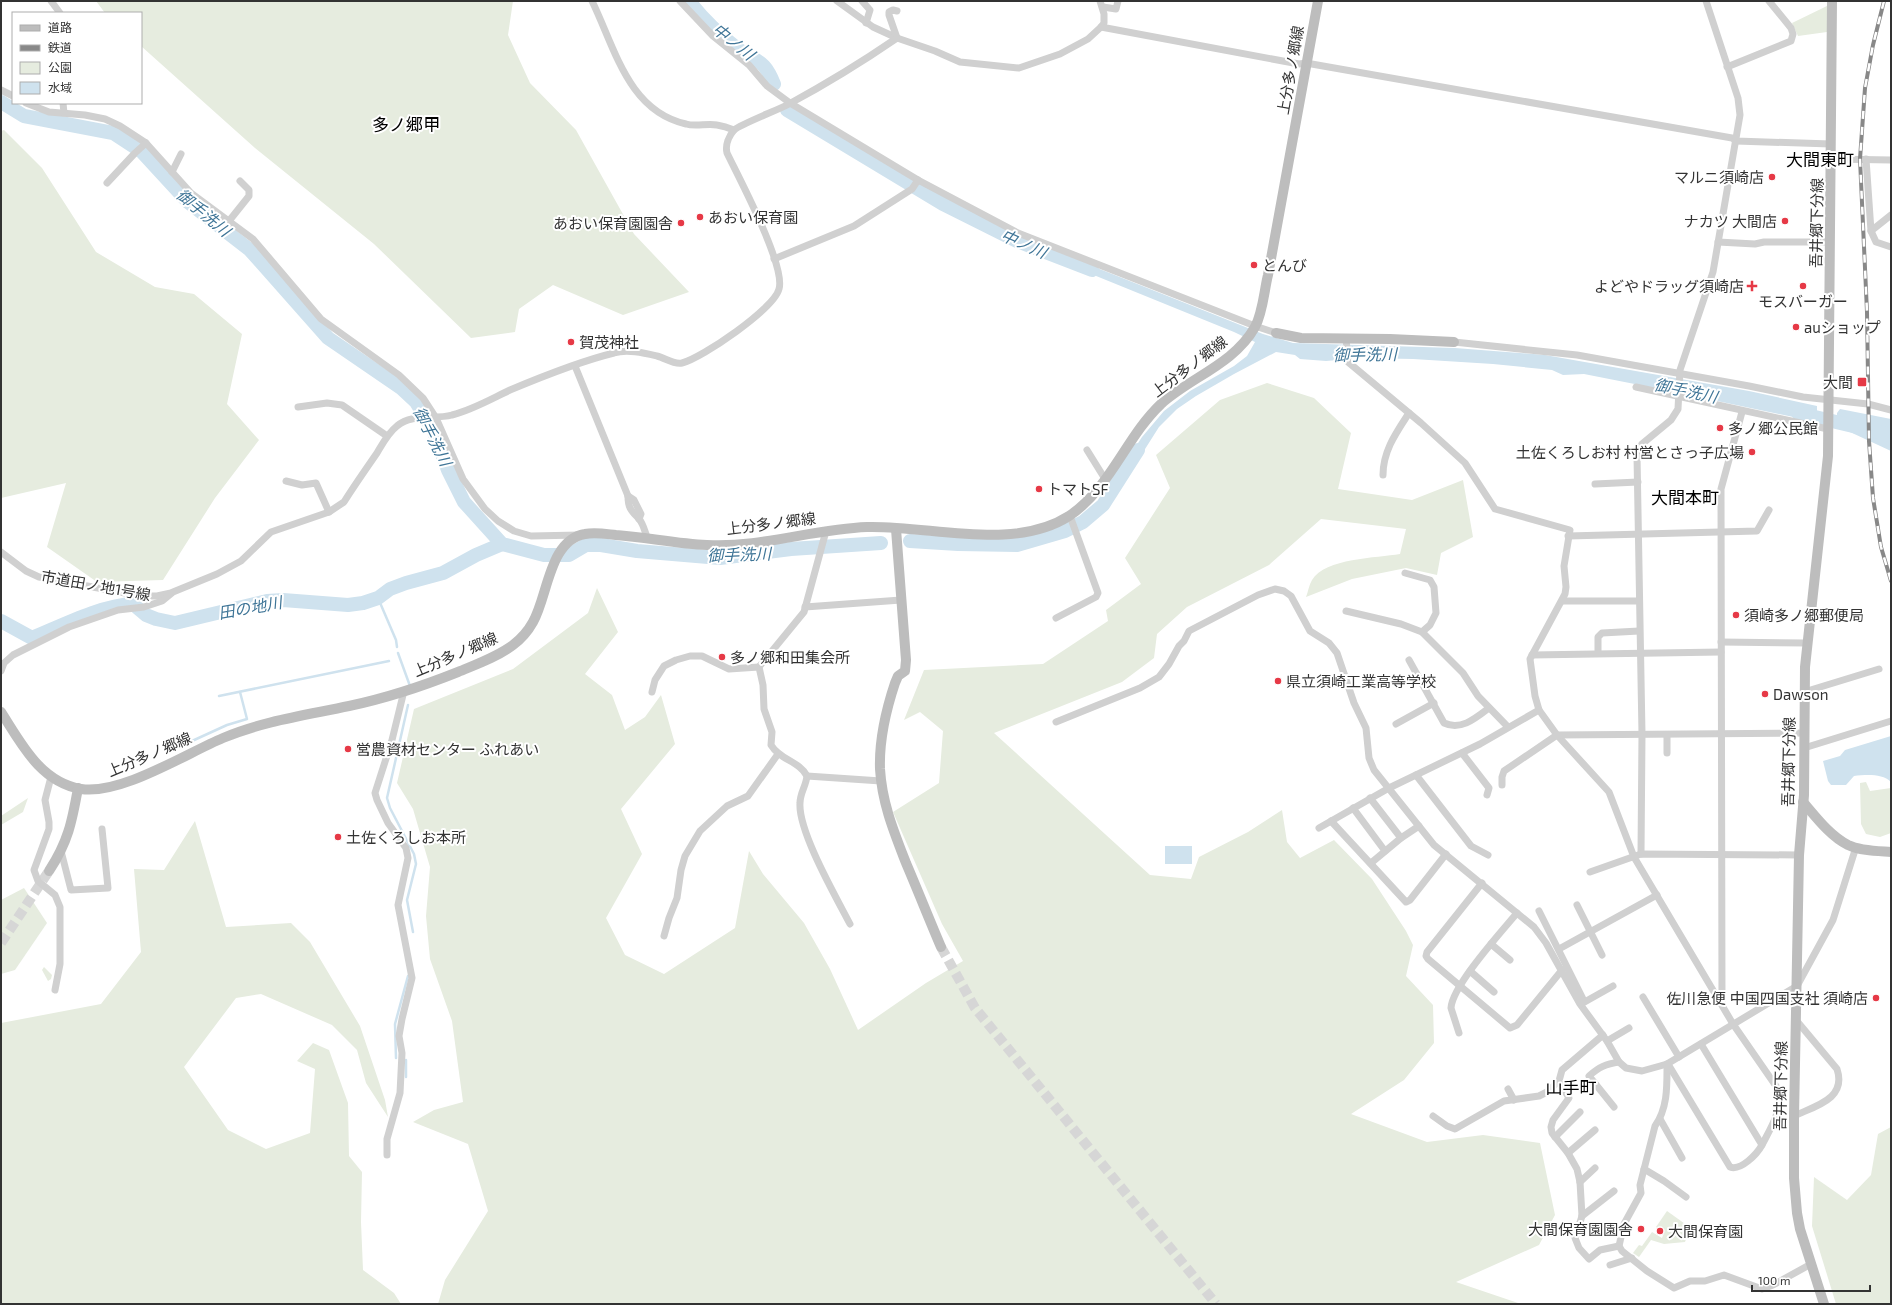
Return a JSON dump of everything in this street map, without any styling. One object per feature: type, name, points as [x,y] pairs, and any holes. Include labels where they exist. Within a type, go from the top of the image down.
[{"type":"main road","name":"上分多ノ郷線","points":[[1,712],[36,763],[51,777],[68,786],[101,789],[124,783],[225,737],[257,726],[353,705],[404,691],[427,684],[485,661],[517,642],[533,623],[542,601],[552,567],[561,550],[569,542],[582,534],[609,534],[647,537],[688,543],[724,545],[759,543],[825,535],[865,527],[1008,535],[1039,530],[1071,519],[1105,479],[1138,431],[1157,408],[1170,396],[1218,366],[1245,340],[1254,328],[1260,313],[1268,275],[1318,1]]},
{"type":"main road","name":"吾井郷下分線","points":[[1824,1304],[1800,1229],[1796,1207],[1794,1116],[1799,855],[1803,802],[1806,643],[1828,456],[1832,1]]},
{"type":"main road","points":[[1276,333],[1301,338],[1346,341],[1390,339],[1454,342]]},
{"type":"main road","points":[[896,529],[906,669],[895,683],[883,732],[881,745],[881,782],[884,802],[892,826],[941,947]]},
{"type":"main road","points":[[49,871],[61,851],[70,827],[78,788]]},
{"type":"main road","points":[[1803,802],[1834,835],[1845,843],[1856,847],[1891,852]]},
{"type":"street","points":[[51,1],[59,12]]},
{"type":"street","points":[[592,1],[620,67],[648,105],[654,110],[687,125],[717,124],[734,130]]},
{"type":"street","points":[[680,1],[714,36],[749,65],[767,86],[790,103],[915,184],[1018,233],[1254,328],[1276,333]]},
{"type":"street","points":[[837,1],[866,23],[897,38],[935,51],[960,62],[1019,68],[1060,54],[1078,45],[1101,28],[1104,22],[1102,4],[1116,9],[1118,1]]},
{"type":"street","points":[[862,1],[870,10]]},
{"type":"street","points":[[866,23],[871,1]]},
{"type":"street","points":[[1637,855],[1642,734],[1638,450],[1675,414],[1678,409],[1679,376],[1713,272],[1736,141],[1740,108],[1706,1]]},
{"type":"street","points":[[1727,67],[1791,41],[1793,34],[1791,28],[1769,1]]},
{"type":"street","points":[[896,11],[892,10],[889,12],[889,15],[897,38]]},
{"type":"street","points":[[1101,28],[1299,64],[1306,63],[1732,138],[1736,141],[1831,144]]},
{"type":"street","points":[[1,671],[3,664],[18,652],[79,623],[118,610],[144,606],[162,601],[173,592],[217,574],[241,561],[271,532],[329,512],[344,502],[387,436],[397,425],[404,421],[453,415],[514,389],[575,366],[622,351],[657,356],[680,364],[698,356],[743,326],[774,299],[780,286],[774,259],[726,149],[728,141],[734,130],[790,103],[868,58],[897,38]]},
{"type":"street","points":[[1,90],[12,96]]},
{"type":"street","points":[[29,104],[50,112],[85,115],[105,119],[120,126],[144,144],[172,172],[190,194],[253,239],[321,320],[399,375],[423,398],[463,479],[485,509],[498,521],[514,531],[531,536],[582,534]]},
{"type":"street","points":[[63,104],[64,113]]},
{"type":"street","points":[[108,183],[144,144]]},
{"type":"street","points":[[172,172],[181,154]]},
{"type":"street","points":[[1866,159],[1871,231],[1876,242],[1891,247]]},
{"type":"street","points":[[1831,160],[1891,160]]},
{"type":"street","points":[[229,221],[250,196],[249,190],[240,181]]},
{"type":"street","points":[[774,259],[854,226],[915,184]]},
{"type":"street","points":[[1871,231],[1891,215]]},
{"type":"street","points":[[1718,242],[1755,244],[1764,242],[1830,242]]},
{"type":"street","points":[[1346,341],[1348,362],[1409,413],[1465,463],[1495,509],[1570,530],[1564,566],[1566,587],[1562,601],[1532,655],[1530,663],[1533,685],[1540,710],[1557,735],[1610,792],[1637,855],[1657,895],[1733,1024],[1778,1089],[1780,1096],[1775,1118],[1756,1156],[1736,1168],[1730,1167],[1667,1064]]},
{"type":"street","points":[[1454,342],[1577,355],[1679,376],[1828,403],[1868,404],[1891,410]]},
{"type":"street","points":[[575,366],[628,496],[634,500],[641,514],[639,519],[647,537]]},
{"type":"street","points":[[1636,387],[1679,395],[1742,412],[1828,427]]},
{"type":"street","points":[[298,407],[327,403],[342,405],[387,436]]},
{"type":"street","points":[[1722,1004],[1720,652],[1722,483],[1742,412]]},
{"type":"street","points":[[1383,476],[1385,455],[1393,438],[1409,413]]},
{"type":"street","points":[[1087,450],[1105,479]]},
{"type":"street","points":[[286,481],[302,485],[316,482],[329,512]]},
{"type":"street","points":[[1595,484],[1638,482]]},
{"type":"street","points":[[1568,536],[1757,531],[1769,510]]},
{"type":"street","points":[[1056,618],[1096,597],[1098,593],[1071,519]]},
{"type":"street","points":[[652,692],[655,680],[664,666],[676,660],[690,656],[702,656],[729,669],[759,667],[802,616],[825,535]]},
{"type":"street","name":"市道田ノ地1号線","points":[[1,552],[30,573],[47,579],[141,596],[157,596],[173,592]]},
{"type":"street","points":[[1405,573],[1430,580],[1434,587],[1436,612],[1430,625],[1422,632]]},
{"type":"street","points":[[1056,722],[1140,688],[1159,677],[1169,664],[1178,646],[1184,641],[1189,631],[1199,624],[1258,595],[1275,589],[1284,591],[1291,596],[1295,602],[1310,631],[1329,643],[1337,653],[1354,703],[1366,728],[1370,764],[1434,845],[1534,927],[1543,938],[1619,1062],[1626,1068],[1642,1071],[1667,1064],[1796,986],[1833,920],[1856,847]]},
{"type":"street","points":[[805,608],[900,600]]},
{"type":"street","points":[[1562,601],[1639,601]]},
{"type":"street","points":[[1346,611],[1401,624],[1422,632],[1463,673],[1478,696],[1508,728]]},
{"type":"street","points":[[1598,653],[1598,637],[1602,633],[1640,631]]},
{"type":"street","points":[[1721,642],[1806,643]]},
{"type":"street","points":[[1532,655],[1720,652]]},
{"type":"street","points":[[1410,660],[1444,723],[1452,726],[1468,723],[1489,708]]},
{"type":"street","points":[[759,667],[763,685],[764,709],[772,732],[771,745],[778,754],[802,768],[807,776],[800,803],[803,823],[813,849],[850,924]]},
{"type":"street","points":[[1804,692],[1879,669]]},
{"type":"street","points":[[387,1155],[387,1139],[400,1093],[402,1054],[400,1036],[402,1019],[412,978],[398,904],[408,858],[406,848],[388,823],[375,793],[392,740],[404,691]]},
{"type":"street","points":[[1396,724],[1434,703]]},
{"type":"street","points":[[1319,828],[1370,798],[1462,754],[1540,710]]},
{"type":"street","points":[[1804,748],[1891,721]]},
{"type":"street","points":[[1502,785],[1502,774],[1504,771],[1557,735],[1721,735],[1805,733]]},
{"type":"street","points":[[1667,735],[1667,753]]},
{"type":"street","points":[[664,936],[668,918],[677,898],[681,870],[685,856],[700,831],[728,806],[748,796],[778,754]]},
{"type":"street","points":[[1462,754],[1489,788],[1487,795]]},
{"type":"street","points":[[1416,775],[1471,846],[1488,855]]},
{"type":"street","points":[[807,776],[881,782]]},
{"type":"street","points":[[51,777],[44,800],[49,829],[34,870],[38,881],[55,895],[60,907],[60,964],[55,990]]},
{"type":"street","points":[[1370,798],[1401,838]]},
{"type":"street","points":[[1353,808],[1385,851]]},
{"type":"street","points":[[1332,821],[1406,902],[1410,900],[1446,854]]},
{"type":"street","points":[[1371,864],[1401,838],[1419,826]]},
{"type":"street","points":[[61,851],[71,890],[108,888],[102,830]]},
{"type":"street","points":[[1590,872],[1637,855],[1799,855]]},
{"type":"street","points":[[1482,883],[1427,952],[1426,956],[1428,959],[1510,1028],[1514,1028],[1562,970]]},
{"type":"street","points":[[1560,949],[1590,934],[1657,895]]},
{"type":"street","points":[[1577,905],[1590,934],[1602,955]]},
{"type":"street","points":[[1539,911],[1560,949],[1582,1003]]},
{"type":"street","points":[[1459,1033],[1451,1004],[1470,971],[1517,913]]},
{"type":"street","points":[[1491,944],[1510,960]]},
{"type":"street","points":[[1470,971],[1494,992]]},
{"type":"street","points":[[1582,1003],[1612,986]]},
{"type":"street","points":[[1643,997],[1679,1057]]},
{"type":"street","points":[[1794,1116],[1831,1098],[1839,1083],[1837,1069],[1796,1020]]},
{"type":"street","points":[[1607,1041],[1630,1028]]},
{"type":"street","points":[[1433,1116],[1447,1126],[1455,1129],[1499,1103],[1539,1096],[1547,1092],[1559,1081],[1562,1070],[1603,1035]]},
{"type":"street","points":[[1701,1044],[1762,1145]]},
{"type":"street","points":[[1614,1107],[1589,1076],[1599,1067],[1606,1064],[1619,1062]]},
{"type":"street","points":[[1619,1246],[1624,1224],[1641,1193],[1640,1185],[1655,1126],[1660,1119],[1667,1095],[1667,1064]]},
{"type":"street","points":[[1559,1081],[1569,1098],[1551,1125],[1551,1130],[1568,1153],[1577,1169],[1580,1182],[1582,1216],[1575,1238],[1576,1243],[1588,1258],[1600,1250],[1619,1246]]},
{"type":"street","points":[[1508,1089],[1514,1100]]},
{"type":"street","points":[[1555,1137],[1580,1112]]},
{"type":"street","points":[[1660,1119],[1682,1158]]},
{"type":"street","points":[[1568,1153],[1595,1130]]},
{"type":"street","points":[[1580,1182],[1595,1168]]},
{"type":"street","points":[[1644,1169],[1686,1197]]},
{"type":"street","points":[[1582,1216],[1614,1190]]},
{"type":"street","points":[[1619,1246],[1668,1286],[1674,1288],[1690,1281],[1705,1281],[1724,1275],[1762,1289],[1773,1285],[1811,1264]]},
{"type":"street","points":[[1610,1265],[1632,1258]]},
{"type":"green space","points":[[96,1],[513,1],[508,35],[530,83],[576,130],[634,234],[689,292],[623,315],[553,285],[519,309],[515,332],[471,338],[374,244],[255,148],[142,47],[142,12],[104,12]]},
{"type":"green space","points":[[1827,6],[1827,32],[1798,36],[1792,23]]},
{"type":"green space","points":[[4,130],[42,168],[96,252],[155,287],[194,294],[242,334],[227,404],[259,440],[215,498],[163,580],[97,582],[47,547],[66,483],[1,498],[1,131]]},
{"type":"green space","points":[[1267,383],[1314,398],[1351,433],[1338,489],[1412,500],[1463,480],[1473,537],[1441,553],[1437,575],[1406,568],[1352,579],[1306,597],[1312,580],[1328,567],[1352,560],[1400,554],[1406,529],[1321,519],[1269,565],[1187,607],[1157,634],[1154,658],[1122,682],[994,733],[1150,875],[1191,879],[1199,857],[1248,832],[1282,810],[1287,842],[1300,858],[1334,840],[1372,879],[1406,931],[1413,945],[1406,976],[1433,1005],[1434,1043],[1404,1080],[1351,1114],[1427,1142],[1483,1135],[1540,1143],[1555,1215],[1539,1245],[1456,1282],[1521,1304],[438,1304],[445,1280],[488,1211],[468,1144],[413,1122],[434,1110],[463,1102],[452,1021],[430,959],[426,916],[430,867],[413,809],[397,783],[414,709],[513,669],[588,613],[597,588],[618,632],[585,674],[612,695],[625,730],[645,717],[661,695],[675,744],[621,809],[642,854],[606,918],[625,955],[664,974],[735,928],[749,851],[763,874],[804,923],[830,969],[858,1030],[926,983],[963,961],[942,924],[893,812],[939,783],[943,731],[920,712],[904,720],[924,670],[1043,664],[1108,621],[1106,610],[1141,584],[1125,558],[1170,488],[1156,455],[1220,400]]},
{"type":"green space","points":[[1866,782],[1870,791],[1891,788],[1891,833],[1880,837],[1866,834],[1861,824],[1860,783]]},
{"type":"green space","points":[[28,798],[23,812],[1,825],[1,816]]},
{"type":"green space","points":[[195,821],[226,927],[291,923],[310,942],[360,1026],[385,1100],[388,1117],[366,1083],[357,1050],[332,1025],[261,994],[236,998],[184,1067],[228,1130],[266,1149],[310,1133],[315,1069],[297,1061],[313,1043],[329,1050],[348,1103],[349,1156],[362,1172],[361,1222],[363,1270],[394,1293],[401,1304],[1,1304],[1,1023],[101,1004],[141,952],[134,869],[164,870]]},
{"type":"green space","points":[[24,888],[47,923],[15,970],[1,974],[1,900]]},
{"type":"green space","points":[[44,967],[52,975],[51,979],[48,981],[42,970]]},
{"type":"green space","points":[[1891,1127],[1891,1304],[1836,1304],[1812,1226],[1814,1177],[1847,1200],[1871,1175],[1878,1134]]},
{"type":"green space","points":[[1667,1211],[1688,1226],[1688,1234],[1685,1242],[1664,1244],[1651,1240],[1639,1257],[1633,1253],[1639,1245],[1642,1246],[1652,1232],[1662,1238],[1664,1233],[1656,1227]]},
{"type":"water","points":[[1077,260],[1263,334],[1293,343],[1455,348],[1545,355],[1749,391],[1817,406],[1817,422],[1584,374],[1563,375],[1552,370],[1493,364],[1413,359],[1362,358],[1326,361],[1300,359],[1295,355],[1276,352],[1234,374],[1177,409],[1159,427],[1133,468],[1125,463],[1142,437],[1164,411],[1190,391],[1234,366],[1247,356],[1255,342],[1074,267]]},
{"type":"water","points":[[1840,409],[1891,419],[1891,451],[1837,426],[1837,413]]},
{"type":"water","points":[[1891,736],[1891,782],[1883,777],[1863,775],[1854,776],[1846,785],[1831,785],[1828,781],[1823,761],[1840,756],[1845,750]]},
{"type":"water","points":[[1165,846],[1192,846],[1192,864],[1165,864]]},
{"type":"waterway","name":"中ノ川","points":[[689,1],[725,38],[738,49],[760,62],[767,70],[774,84]]},
{"type":"waterway","name":"御手洗川","points":[[1,102],[24,116],[113,133],[142,152],[188,202],[250,250],[328,338],[401,388],[416,402],[434,432],[448,470],[464,502],[502,544],[544,555],[569,555],[586,545],[601,545],[637,551],[720,558],[791,549],[881,543]]},
{"type":"waterway","name":"中ノ川","points":[[787,110],[943,204],[1017,241],[1092,270]]},
{"type":"waterway","name":"御手洗川","points":[[1798,413],[1891,435]]},
{"type":"waterway","name":"御手洗川","points":[[910,541],[958,544],[1017,545],[1065,531],[1083,522],[1103,505],[1138,450]]},
{"type":"waterway","name":"田の地川","points":[[1,621],[32,638],[95,612],[121,605],[133,604],[146,615],[175,623],[267,601],[283,600],[348,605],[363,603],[378,598],[390,589],[443,573],[476,555],[502,544]]},
{"type":"waterway","points":[[378,598],[396,640],[397,647]]},
{"type":"waterway","points":[[398,653],[410,686]]},
{"type":"waterway","points":[[219,696],[389,661]]},
{"type":"waterway","points":[[192,741],[227,725],[247,719],[240,692]]},
{"type":"waterway","points":[[408,705],[387,798],[390,808],[414,854],[416,864],[407,900],[413,932]]},
{"type":"waterway","points":[[396,1058],[395,1024],[408,976]]},
{"type":"waterway","points":[[406,1060],[406,1077]]},
{"type":"tunnel","points":[[1,943],[49,871]]},
{"type":"tunnel","points":[[941,947],[975,1008],[1216,1304]]},
{"type":"railway","points":[[1884,1],[1873,45],[1865,88],[1860,159],[1867,312],[1869,441],[1873,498],[1881,547],[1891,581]]},
{"type":"place","name":"マルニ須崎店","points":[[1772,177]]},
{"type":"place","name":"あおい保育園","points":[[700,217]]},
{"type":"place","name":"ナカツ 大間店","points":[[1785,221]]},
{"type":"place","name":"あおい保育園園舎","points":[[681,223]]},
{"type":"place","name":"とんび","points":[[1254,265]]},
{"type":"place","name":"よどやドラッグ須崎店","points":[[1752,286]]},
{"type":"place","name":"モスバーガー","points":[[1803,286]]},
{"type":"place","name":"auショップ","points":[[1796,327]]},
{"type":"place","name":"賀茂神社","points":[[571,342]]},
{"type":"place","name":"大間","points":[[1862,382]]},
{"type":"place","name":"多ノ郷公民館","points":[[1720,428]]},
{"type":"place","name":"土佐くろしお村 村営とさっ子広場","points":[[1752,452]]},
{"type":"place","name":"トマトSF","points":[[1039,489]]},
{"type":"place","name":"須崎多ノ郷郵便局","points":[[1736,615]]},
{"type":"place","name":"多ノ郷和田集会所","points":[[722,657]]},
{"type":"place","name":"県立須崎工業高等学校","points":[[1278,681]]},
{"type":"place","name":"Dawson","points":[[1765,694]]},
{"type":"place","name":"営農資材センター ふれあい","points":[[348,749]]},
{"type":"place","name":"土佐くろしお本所","points":[[338,837]]},
{"type":"place","name":"佐川急便 中国四国支社 須崎店","points":[[1876,998]]},
{"type":"place","name":"大間保育園園舎","points":[[1641,1229]]},
{"type":"place","name":"大間保育園","points":[[1660,1231]]},
{"type":"district","name":"多ノ郷甲","points":[[406,124]]},
{"type":"district","name":"大間東町","points":[[1820,159]]},
{"type":"district","name":"大間本町","points":[[1685,497]]},
{"type":"district","name":"山手町","points":[[1571,1087]]}]
